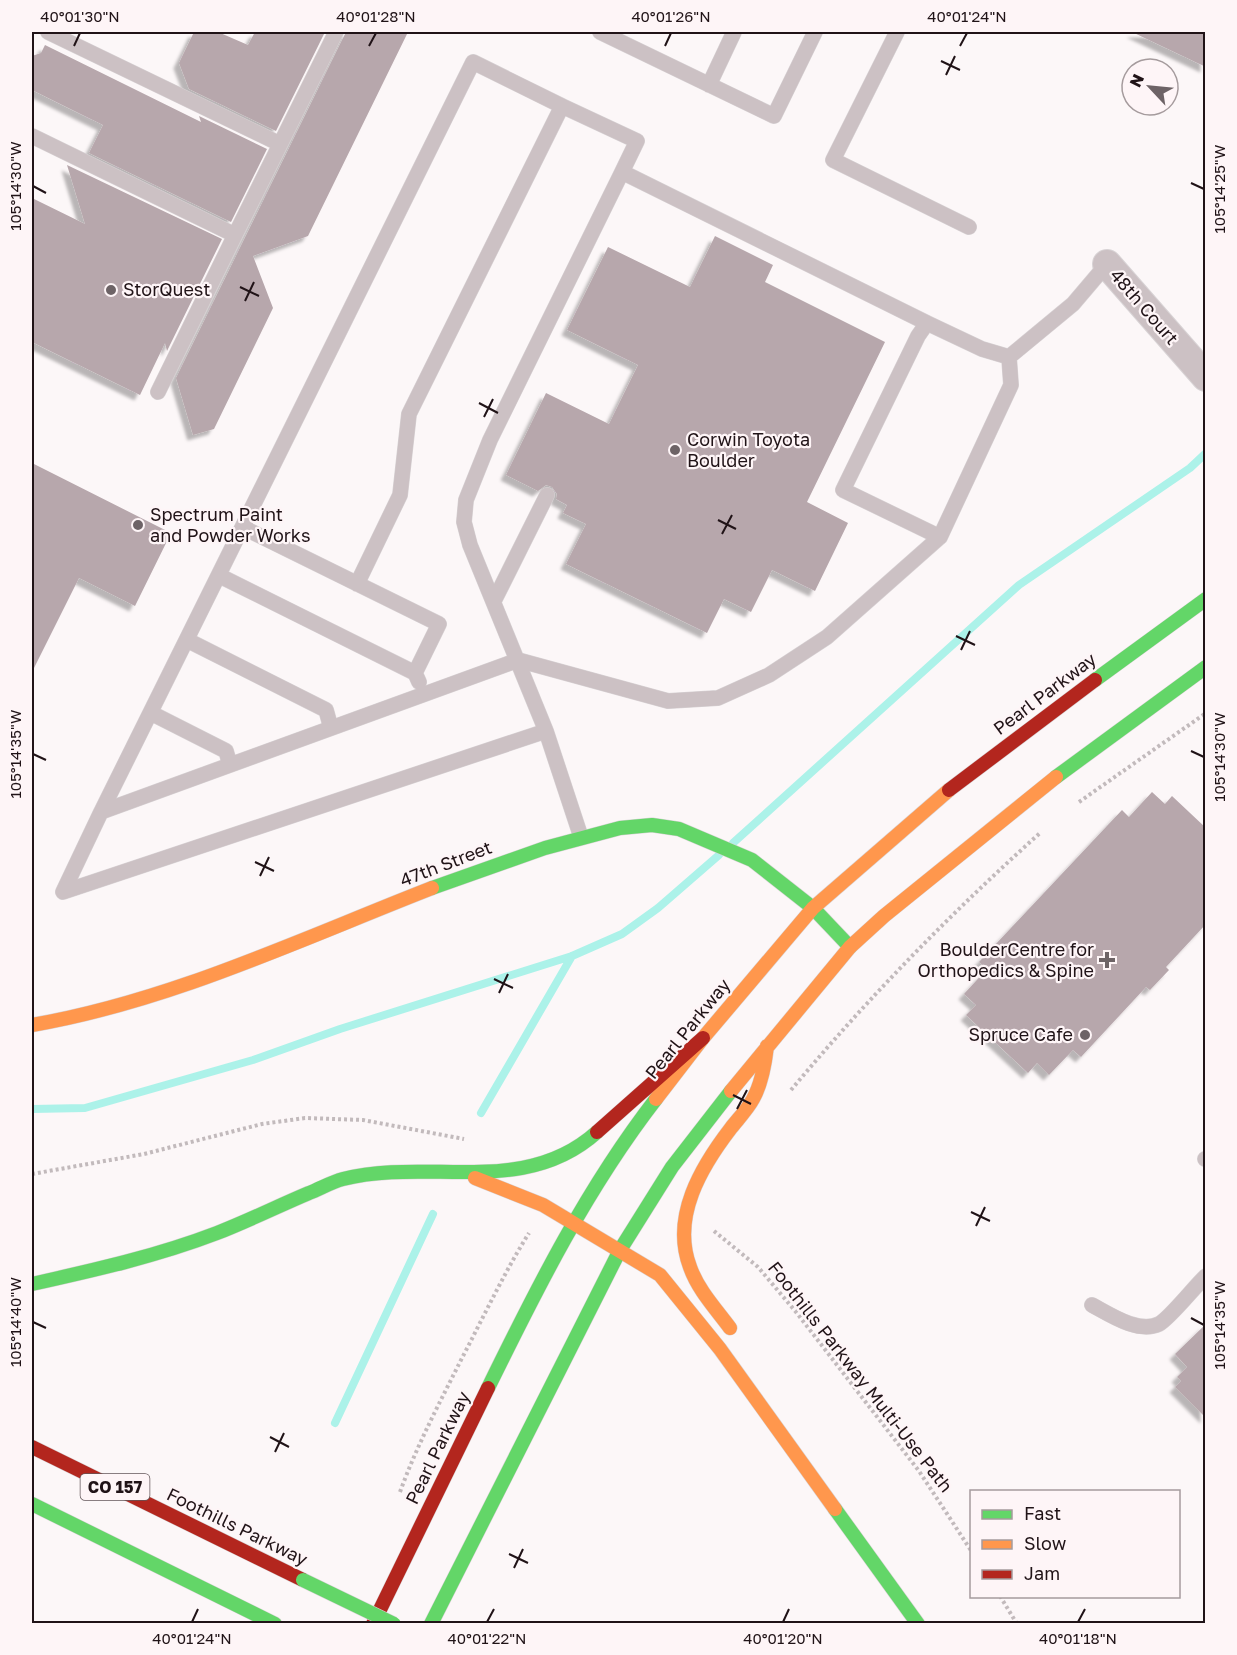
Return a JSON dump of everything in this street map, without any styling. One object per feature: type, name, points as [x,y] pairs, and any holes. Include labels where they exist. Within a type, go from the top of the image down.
[{"type":"main road","name":"Pearl Parkway","points":[[373,1623],[514,1334],[573,1222],[628,1135],[703,1038],[813,908],[922,812],[996,753],[1206,598]]},
{"type":"main road","points":[[431,1623],[620,1250],[672,1167],[767,1046],[850,947],[884,915],[1082,756],[1206,667]]},
{"type":"main road","name":"47th Street","points":[[32,1025],[89,1015],[166,992],[485,868],[580,837],[620,828],[652,825],[679,829],[703,837],[752,860],[776,876],[813,908],[850,947]]},
{"type":"main road","points":[[32,1284],[121,1264],[168,1250],[217,1233],[342,1179],[400,1171],[464,1174],[524,1169],[547,1162],[575,1148],[642,1094],[703,1038]]},
{"type":"main road","points":[[736,1336],[695,1276],[687,1258],[686,1208],[696,1181],[712,1154],[752,1100],[764,1072],[767,1046]]},
{"type":"main road","points":[[464,1174],[526,1196],[660,1275],[690,1310],[918,1623]]},
{"type":"main road","name":"Foothills Parkway","points":[[32,1447],[394,1623]]},
{"type":"main road","points":[[833,1483],[847,1524]]},
{"type":"main road","name":"CO 157","points":[[32,1504],[275,1623]]},
{"type":"street","name":"48th Court","points":[[1107,264],[1206,377]]},
{"type":"lane","points":[[48,32],[280,144]]},
{"type":"lane","points":[[158,392],[336,32]]},
{"type":"lane","points":[[600,32],[626,37],[709,85],[774,116],[815,32]]},
{"type":"lane","points":[[709,85],[734,32]]},
{"type":"lane","points":[[897,32],[833,160],[969,227]]},
{"type":"lane","points":[[546,731],[63,892],[473,62],[637,141],[490,440],[466,500],[464,522],[470,545],[546,731],[580,837]]},
{"type":"lane","points":[[357,584],[400,495],[409,414],[562,106]]},
{"type":"lane","points":[[32,136],[235,235]]},
{"type":"lane","points":[[622,172],[927,323],[982,349],[1009,357]]},
{"type":"lane","points":[[1009,357],[1073,304],[1107,264]]},
{"type":"lane","points":[[927,323],[918,336],[843,490],[940,537]]},
{"type":"lane","points":[[101,812],[518,660],[668,701],[718,698],[769,675],[827,637],[940,537],[1011,385],[1009,357]]},
{"type":"lane","points":[[494,601],[547,495]]},
{"type":"lane","points":[[244,528],[439,624],[416,673]]},
{"type":"lane","points":[[220,576],[416,673],[424,694]]},
{"type":"lane","points":[[187,640],[326,710],[331,728]]},
{"type":"lane","points":[[151,713],[226,751],[230,765]]},
{"type":"lane","points":[[1092,1305],[1126,1323],[1145,1326],[1159,1324],[1206,1276]]},
{"type":"path","points":[[1070,808],[1206,713]]},
{"type":"path","points":[[868,1001],[943,924],[1048,826]]},
{"type":"path","points":[[32,1174],[110,1160],[262,1124],[305,1118],[334,1117],[363,1120],[474,1140]]},
{"type":"path","name":"Foothills Parkway Multi-Use Path","points":[[714,1231],[758,1267],[796,1312],[919,1471],[970,1549]]},
{"type":"path","points":[[1001,1598],[1017,1623]]},
{"type":"building","points":[[194,32],[218,32],[248,45],[255,32],[325,32],[276,131],[189,89],[179,63]]},
{"type":"building","points":[[346,32],[408,32],[308,236],[253,256],[273,308],[214,429],[193,435],[176,378]]},
{"type":"building","points":[[1132,32],[1206,32],[1206,67]]},
{"type":"building","points":[[45,45],[201,122],[199,116],[267,149],[231,222],[89,153],[103,125],[32,90],[32,56],[41,53]]},
{"type":"building","name":"StorQuest","points":[[67,165],[222,239],[167,351],[165,343],[140,395],[32,342],[32,198],[85,224]]},
{"type":"building","name":"Corwin Toyota Boulder","points":[[715,236],[773,265],[765,282],[885,342],[807,502],[848,523],[815,591],[772,570],[751,612],[724,599],[707,633],[566,564],[586,524],[563,513],[567,505],[556,499],[557,494],[552,487],[546,485],[538,491],[506,475],[546,393],[609,424],[638,365],[567,330],[608,247],[690,287]]},
{"type":"building","points":[[32,463],[171,533],[135,606],[79,578],[32,672]]},
{"type":"building","points":[[1152,792],[1165,804],[1172,796],[1206,828],[1206,924],[1166,967],[1169,970],[1150,990],[1146,987],[1081,1057],[1073,1050],[1049,1075],[1037,1063],[1028,1073],[966,1015],[976,1005],[964,994],[987,969],[979,962],[1122,810],[1129,817]]},
{"type":"building","points":[[1206,1324],[1206,1418],[1175,1387],[1181,1381],[1177,1377],[1187,1367],[1175,1354]]},
{"type":"waterway","points":[[733,843],[1019,585],[1190,468],[1206,453]]},
{"type":"waterway","points":[[32,1109],[85,1108],[253,1060],[340,1029],[572,956],[622,934],[658,908],[719,855]]},
{"type":"waterway","points":[[481,1113],[572,956]]},
{"type":"waterway","points":[[335,1423],[433,1214]]},
{"type":"traffic: fast","points":[[1095,680],[1206,599]]},
{"type":"traffic: fast","points":[[1056,777],[1206,667]]},
{"type":"traffic: fast","points":[[432,888],[545,848],[620,828],[652,825],[679,829],[752,860],[813,908],[850,947]]},
{"type":"traffic: fast","points":[[431,1624],[620,1250],[672,1167],[731,1091]]},
{"type":"traffic: fast","points":[[488,1388],[564,1239],[585,1203],[656,1099]]},
{"type":"traffic: fast","points":[[32,1284],[172,1249],[229,1228],[343,1179],[375,1173],[507,1170],[538,1164],[569,1152],[597,1132]]},
{"type":"traffic: fast","points":[[32,1504],[275,1624]]},
{"type":"traffic: fast","points":[[835,1509],[918,1624]]},
{"type":"traffic: fast","points":[[303,1580],[394,1624]]},
{"type":"traffic: slow","points":[[731,1091],[850,947],[884,916],[1056,777]]},
{"type":"traffic: slow","points":[[656,1099],[703,1038],[813,908],[949,790]]},
{"type":"traffic: slow","points":[[32,1025],[135,1001],[185,985],[432,888]]},
{"type":"traffic: slow","points":[[730,1328],[693,1275],[685,1248],[684,1230],[692,1193],[700,1176],[709,1159],[756,1093],[763,1073],[767,1046]]},
{"type":"traffic: slow","points":[[475,1178],[543,1205],[660,1275],[720,1349],[835,1509]]},
{"type":"traffic: jam","points":[[949,790],[1095,680]]},
{"type":"traffic: jam","points":[[597,1132],[703,1038]]},
{"type":"traffic: jam","points":[[373,1624],[488,1388]]},
{"type":"traffic: jam","points":[[32,1447],[303,1580]]},
{"type":"place","name":"StorQuest","points":[[111,290]]},
{"type":"place","name":"Corwin Toyota Boulder","points":[[675,450]]},
{"type":"place","name":"Spectrum Paint and Powder Works","points":[[138,525]]},
{"type":"place","name":"BoulderCentre for Orthopedics & Spine","points":[[1107,960]]},
{"type":"place","name":"Spruce Cafe","points":[[1085,1035]]}]
